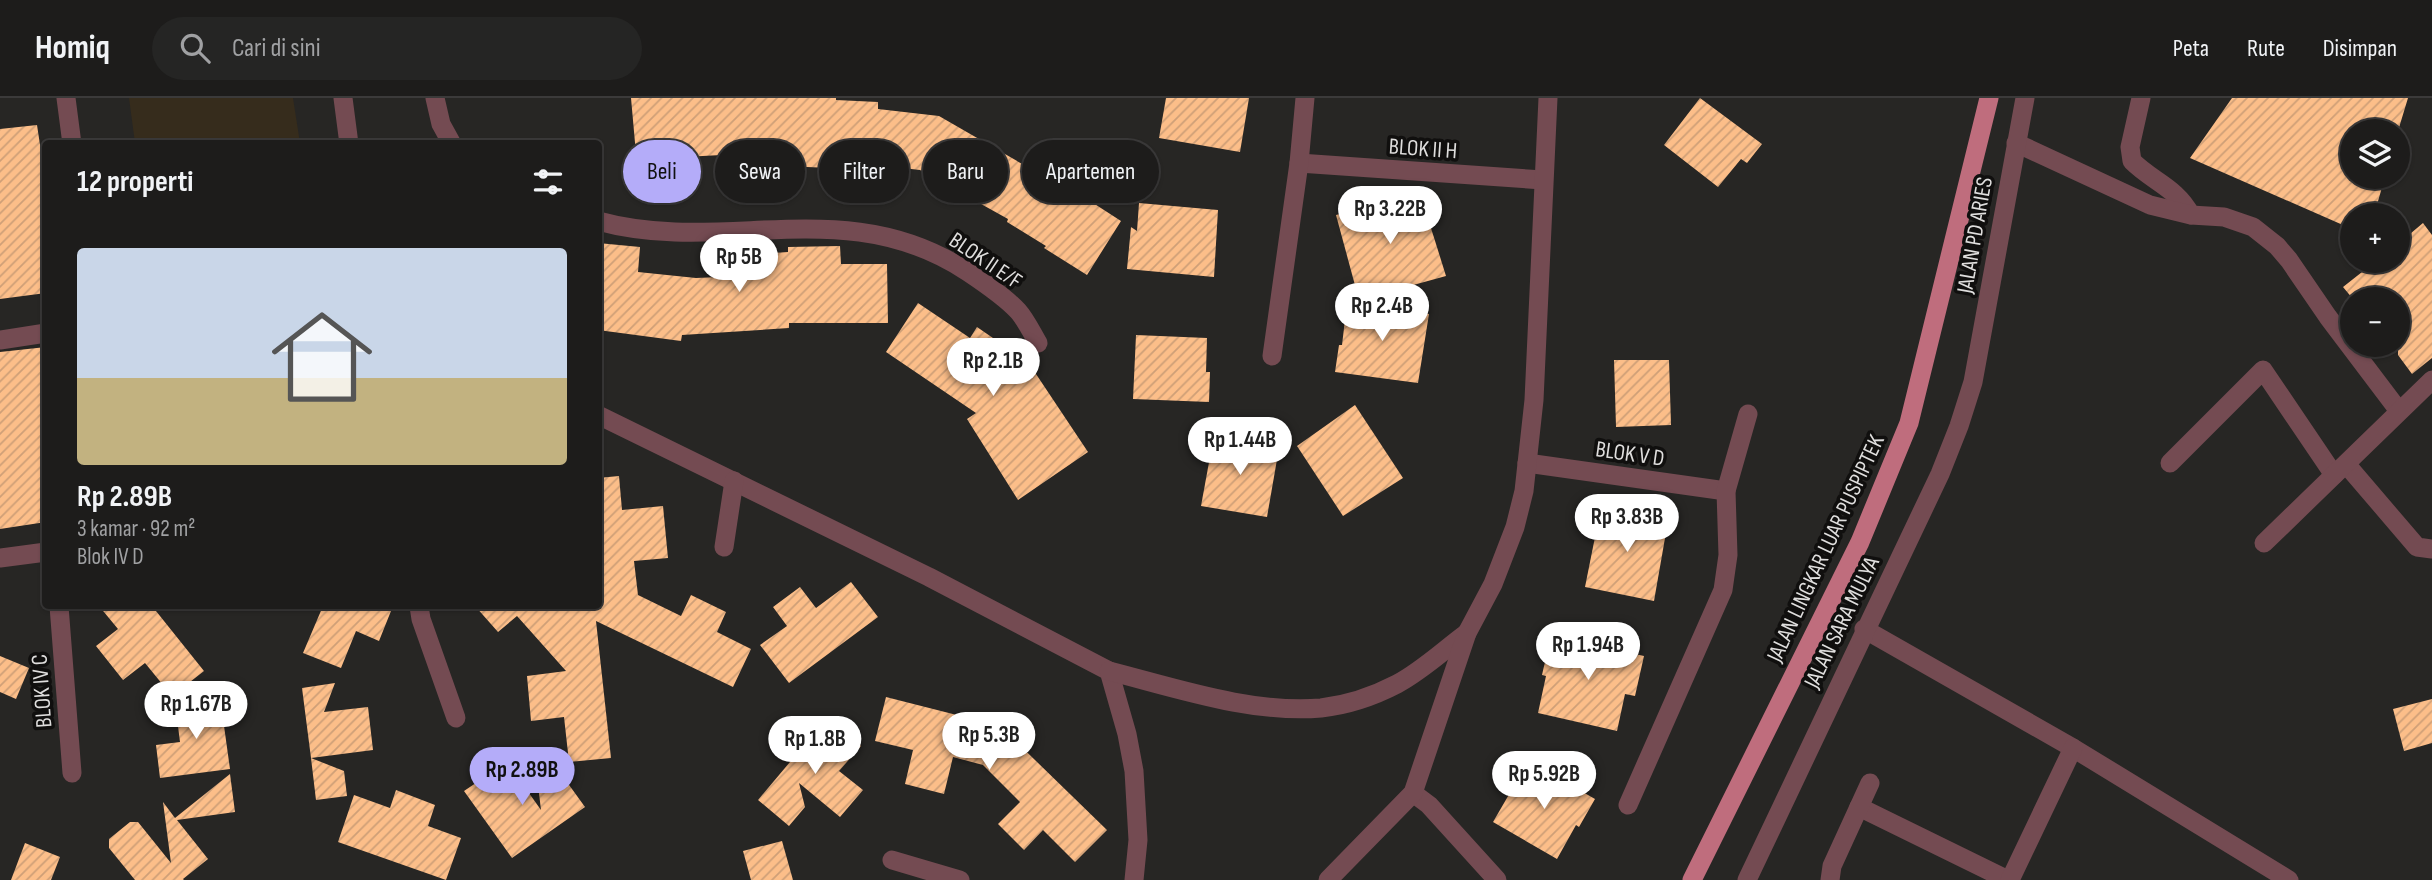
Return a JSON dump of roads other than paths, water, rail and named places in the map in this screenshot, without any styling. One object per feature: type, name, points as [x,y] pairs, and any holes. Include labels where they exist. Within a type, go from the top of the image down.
[{"type":"main road","name":"JALAN LINGKAR LUAR PUSPIPTEK","points":[[1692,880],[1860,542],[1909,423],[1989,98]]},
{"type":"street","points":[[66,98],[71,140]]},
{"type":"street","points":[[343,98],[348,140]]},
{"type":"street","points":[[435,98],[441,124],[450,140]]},
{"type":"street","points":[[1272,356],[1299,163],[1305,98]]},
{"type":"street","points":[[1328,880],[1413,793],[1467,633],[1493,584],[1515,527],[1524,491],[1534,400],[1548,98]]},
{"type":"street","name":"JALAN PD ARIES","points":[[1973,382],[2025,98]]},
{"type":"street","points":[[2141,98],[2130,147],[2132,161],[2167,186],[2179,197],[2191,215]]},
{"type":"street","points":[[2016,143],[2150,205],[2191,215],[2239,221],[2253,227],[2277,246],[2399,411]]},
{"type":"street","name":"BLOK II H","points":[[1299,163],[1543,180]]},
{"type":"street","name":"BLOK II E/F","points":[[602,222],[652,230],[709,232],[841,229],[882,234],[949,259],[975,277],[1018,311],[1038,343]]},
{"type":"street","points":[[0,340],[42,334]]},
{"type":"street","points":[[2170,463],[2263,370],[2340,469],[2417,547],[2432,549]]},
{"type":"street","points":[[2264,543],[2432,380]]},
{"type":"street","name":"JALAN SARA MULYA","points":[[1747,880],[1940,474],[1973,382]]},
{"type":"street","points":[[1628,804],[1723,590],[1728,555],[1726,491],[1748,414]]},
{"type":"street","points":[[602,417],[941,583],[1110,671],[1206,696],[1291,709],[1322,708],[1359,701],[1400,683],[1467,633]]},
{"type":"street","name":"BLOK V D","points":[[1527,463],[1726,491]]},
{"type":"street","points":[[724,548],[734,481]]},
{"type":"street","points":[[0,558],[42,553]]},
{"type":"street","name":"BLOK IV C","points":[[59,609],[72,773]]},
{"type":"street","points":[[419,609],[456,718]]},
{"type":"street","points":[[1864,629],[2073,748],[2289,880]]},
{"type":"street","points":[[1110,671],[1134,771],[1138,840],[1134,880]]},
{"type":"street","points":[[1859,807],[2009,880],[2073,748]]},
{"type":"street","points":[[1830,880],[1832,866],[1870,783]]},
{"type":"street","points":[[1413,793],[1429,805],[1497,880]]},
{"type":"street","points":[[892,860],[960,880]]}]
